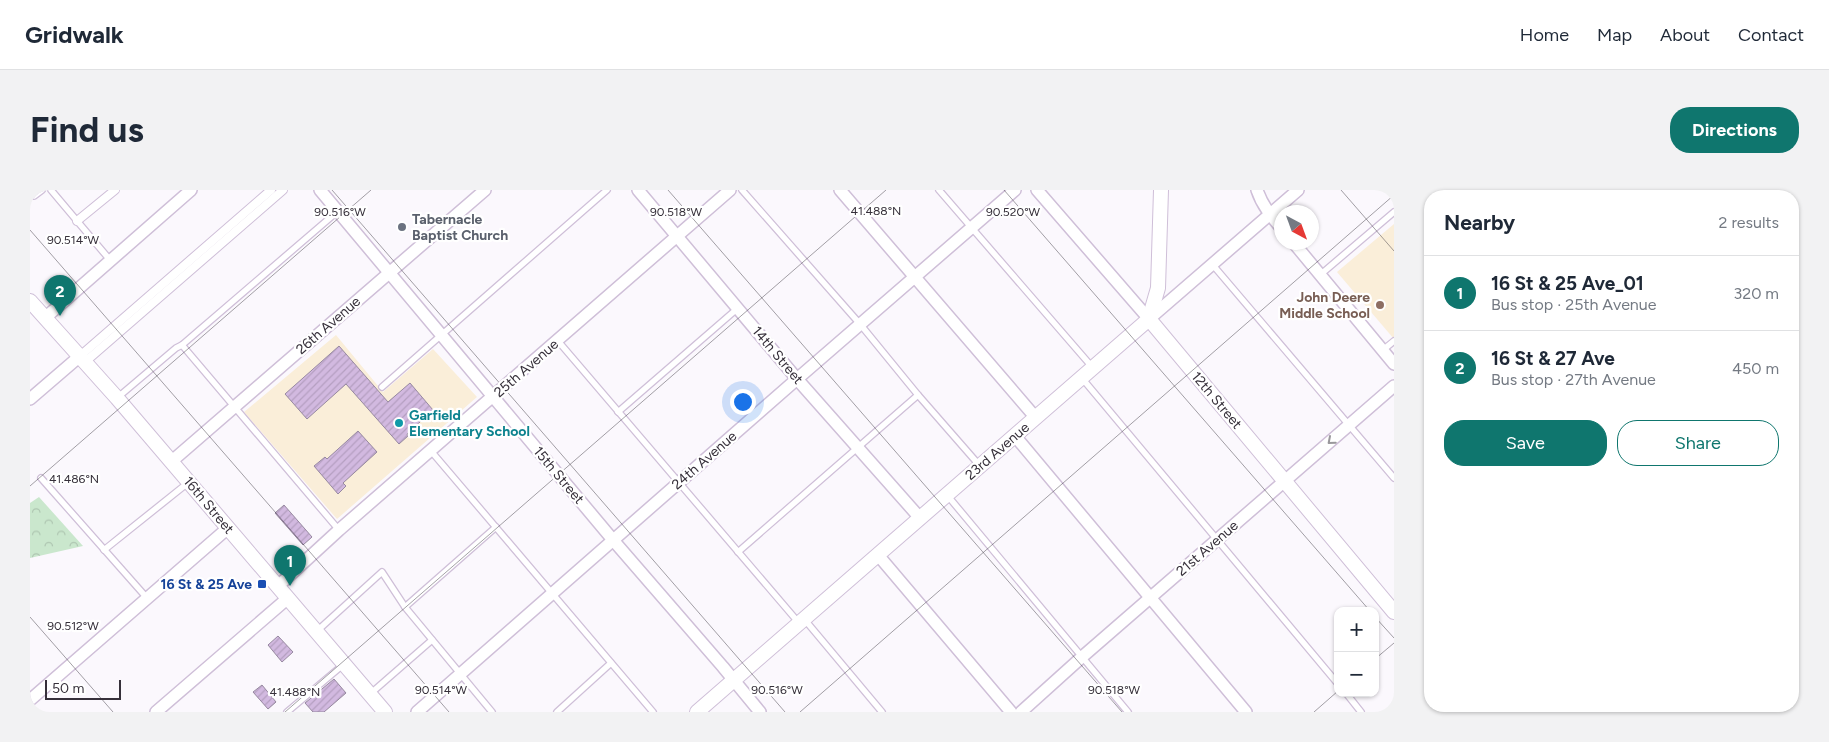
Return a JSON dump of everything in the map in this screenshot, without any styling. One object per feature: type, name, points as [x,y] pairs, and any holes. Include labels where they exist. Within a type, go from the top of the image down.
[{"type":"street","points":[[77,221],[115,190]]},
{"type":"street","points":[[37,310],[110,260],[191,190]]},
{"type":"street","points":[[83,359],[272,190]]},
{"type":"street","points":[[30,399],[83,359],[283,190]]},
{"type":"street","name":"15th Street","points":[[320,190],[613,540],[760,712]]},
{"type":"street","name":"26th Avenue","points":[[172,462],[485,190]]},
{"type":"street","name":"14th Street","points":[[638,190],[797,379],[920,518]]},
{"type":"street","name":"25th Avenue","points":[[278,586],[339,530],[730,190]]},
{"type":"street","points":[[840,190],[1036,418]]},
{"type":"street","name":"24th Avenue","points":[[417,712],[678,482],[1015,190]]},
{"type":"street","name":"12th Street","points":[[1037,190],[1149,319],[1394,612]]},
{"type":"street","points":[[1149,319],[1158,288],[1161,190]]},
{"type":"street","points":[[1257,190],[1261,201],[1274,220]]},
{"type":"street","name":"23rd Avenue","points":[[697,712],[1298,190]]},
{"type":"street","points":[[1300,250],[1394,364]]},
{"type":"street","name":"16th Street","points":[[37,310],[118,398],[385,712]]},
{"type":"street","name":"21st Avenue","points":[[1021,712],[1394,386]]},
{"type":"street","points":[[1015,436],[1246,712]]},
{"type":"street","points":[[30,700],[228,528]]},
{"type":"street","points":[[878,555],[1011,712]]},
{"type":"street","points":[[156,712],[288,598]]},
{"type":"lane","points":[[30,196],[34,196],[42,190]]},
{"type":"lane","points":[[51,190],[110,260]]},
{"type":"lane","points":[[382,387],[607,190]]},
{"type":"lane","points":[[742,190],[860,324],[918,395],[980,466]]},
{"type":"lane","points":[[939,190],[1093,368]]},
{"type":"lane","points":[[118,398],[338,211]]},
{"type":"lane","points":[[1320,275],[1394,212]]},
{"type":"lane","points":[[1212,264],[1394,478]]},
{"type":"lane","points":[[618,412],[738,308]]},
{"type":"lane","points":[[558,341],[738,552],[882,712]]},
{"type":"lane","points":[[1383,350],[1394,341]]},
{"type":"lane","points":[[182,345],[339,530]]},
{"type":"lane","points":[[1081,377],[1334,679]]},
{"type":"lane","points":[[738,552],[918,395]]},
{"type":"lane","points":[[431,450],[653,712]]},
{"type":"lane","points":[[41,478],[147,598]]},
{"type":"lane","points":[[104,550],[189,482]]},
{"type":"lane","points":[[946,495],[1128,712]]},
{"type":"lane","points":[[405,606],[496,527]]},
{"type":"lane","points":[[316,631],[382,572],[405,606],[492,712]]},
{"type":"lane","points":[[370,694],[432,640]]},
{"type":"lane","points":[[556,712],[611,663]]},
{"type":"lane","points":[[288,712],[344,664]]},
{"type":"lane","points":[[1349,697],[1362,712]]},
{"type":"shaded area","name":"John Deere Middle School","points":[[1394,224],[1394,339],[1337,272]]},
{"type":"shaded area","name":"Garfield Elementary School","points":[[336,335],[383,392],[433,349],[477,397],[337,519],[244,412]]},
{"type":"green space","points":[[39,497],[83,546],[30,558],[30,503]]},
{"type":"building","name":"Garfield Elementary School","points":[[339,346],[388,402],[410,383],[433,410],[399,444],[346,384],[307,419],[285,394]]},
{"type":"building","points":[[358,431],[377,452],[343,483],[346,486],[338,494],[314,466],[325,457],[327,459]]},
{"type":"building","points":[[284,505],[312,537],[303,545],[275,513]]},
{"type":"building","points":[[278,636],[293,652],[282,662],[268,645]]},
{"type":"building","points":[[334,679],[346,693],[324,712],[313,712],[305,703]]},
{"type":"building","points":[[262,685],[276,702],[268,709],[253,692]]},
{"type":"place","name":"Tabernacle Baptist Church","points":[[402,227]]},
{"type":"place","name":"John Deere Middle School","points":[[1380,305]]},
{"type":"place","name":"16 St & 27 Ave","points":[[60,316]]},
{"type":"place","name":"Garfield Elementary School","points":[[399,423]]},
{"type":"place","name":"16 St & 25 Ave","points":[[262,584]]},
{"type":"place","name":"16 St & 25 Ave_01","points":[[290,586]]}]
